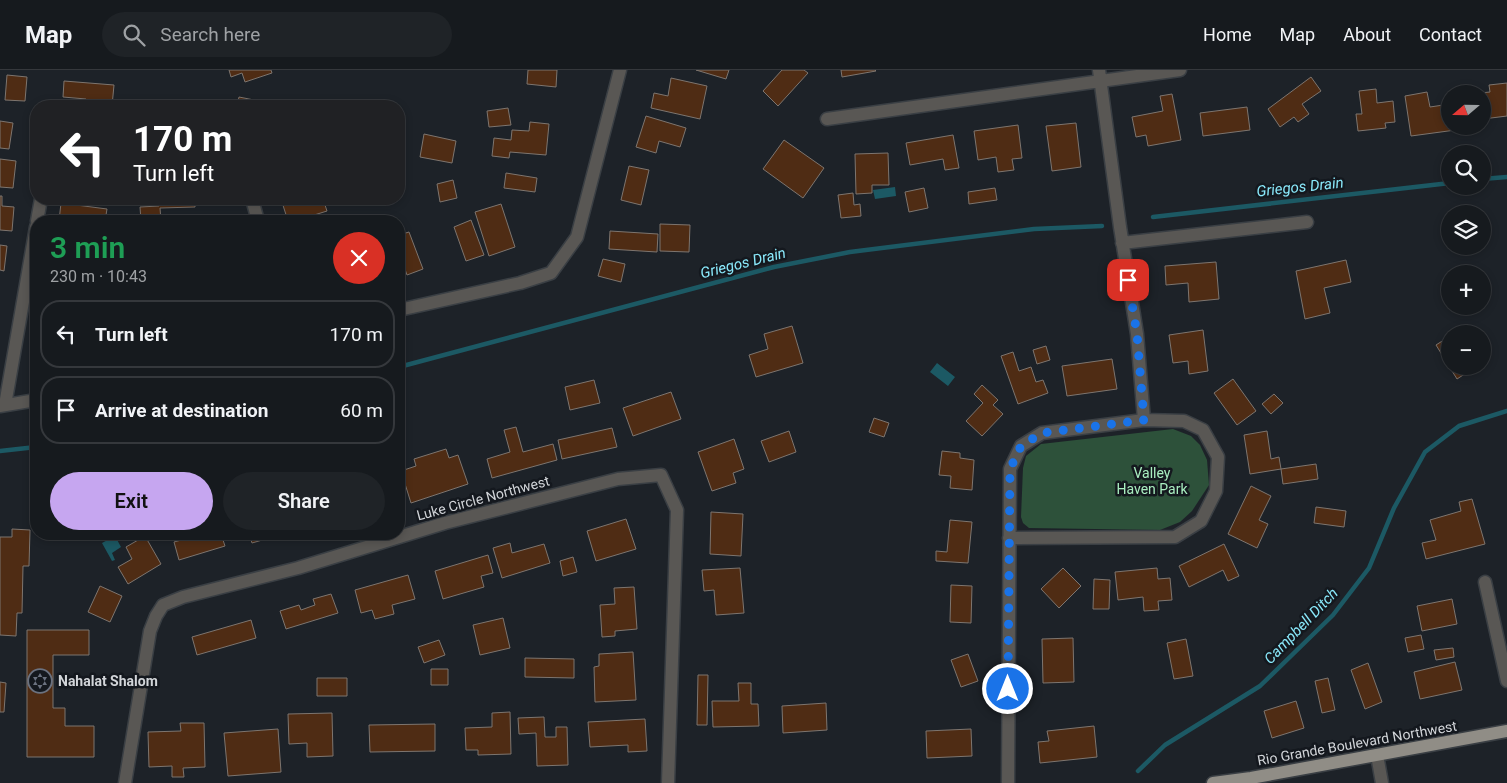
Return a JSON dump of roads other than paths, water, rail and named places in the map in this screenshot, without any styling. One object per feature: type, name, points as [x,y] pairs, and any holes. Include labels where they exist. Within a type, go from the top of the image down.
[{"type":"main road","name":"Rio Grande Boulevard Northwest","points":[[1213,783],[1507,731]]},
{"type":"street","points":[[405,309],[520,283],[551,273],[577,237],[620,70]]},
{"type":"street","points":[[827,119],[1100,75],[1180,70]]},
{"type":"street","points":[[1100,75],[1122,243],[1137,334],[1144,420]]},
{"type":"street","points":[[1122,243],[1307,222]]},
{"type":"street","points":[[30,260],[3,406],[30,401]]},
{"type":"street","points":[[1008,783],[1009,538],[1010,469],[1021,446],[1042,433],[1144,420],[1184,421],[1204,430],[1218,457],[1216,491],[1201,522],[1175,537],[1009,538]]},
{"type":"street","name":"Luke Circle Northwest","points":[[405,535],[445,523],[618,479],[661,475],[677,510],[668,783]]},
{"type":"street","name":"Luke Circle Northwest","points":[[125,783],[150,631],[156,616],[163,606],[183,597],[298,568],[389,540]]},
{"type":"street","points":[[1484,582],[1507,681]]},
{"type":"street","points":[[1377,755],[1382,783]]},
{"type":"water","points":[[895,187],[896,196],[875,199],[873,190]]},
{"type":"water","points":[[937,363],[955,377],[948,386],[930,372]]},
{"type":"water","points":[[108,540],[117,540],[121,547],[112,553],[115,560],[112,561],[102,543]]},
{"type":"waterway","name":"Griegos Drain","points":[[1491,178],[1507,177]]},
{"type":"waterway","name":"Griegos Drain","points":[[1153,217],[1441,184]]},
{"type":"waterway","name":"Griegos Drain","points":[[405,365],[774,267],[850,252],[1034,229],[1102,226]]},
{"type":"waterway","name":"Campbell Ditch","points":[[1138,771],[1165,745],[1260,686],[1333,615],[1369,568],[1394,508],[1425,452],[1459,426],[1507,411]]},
{"type":"waterway","name":"Griegos Drain","points":[[0,451],[30,448]]},
{"type":"place","name":"Nahalat Shalom","points":[[40,681]]},
{"type":"park label","name":"Valley Haven Park","points":[[1152,482]]}]
